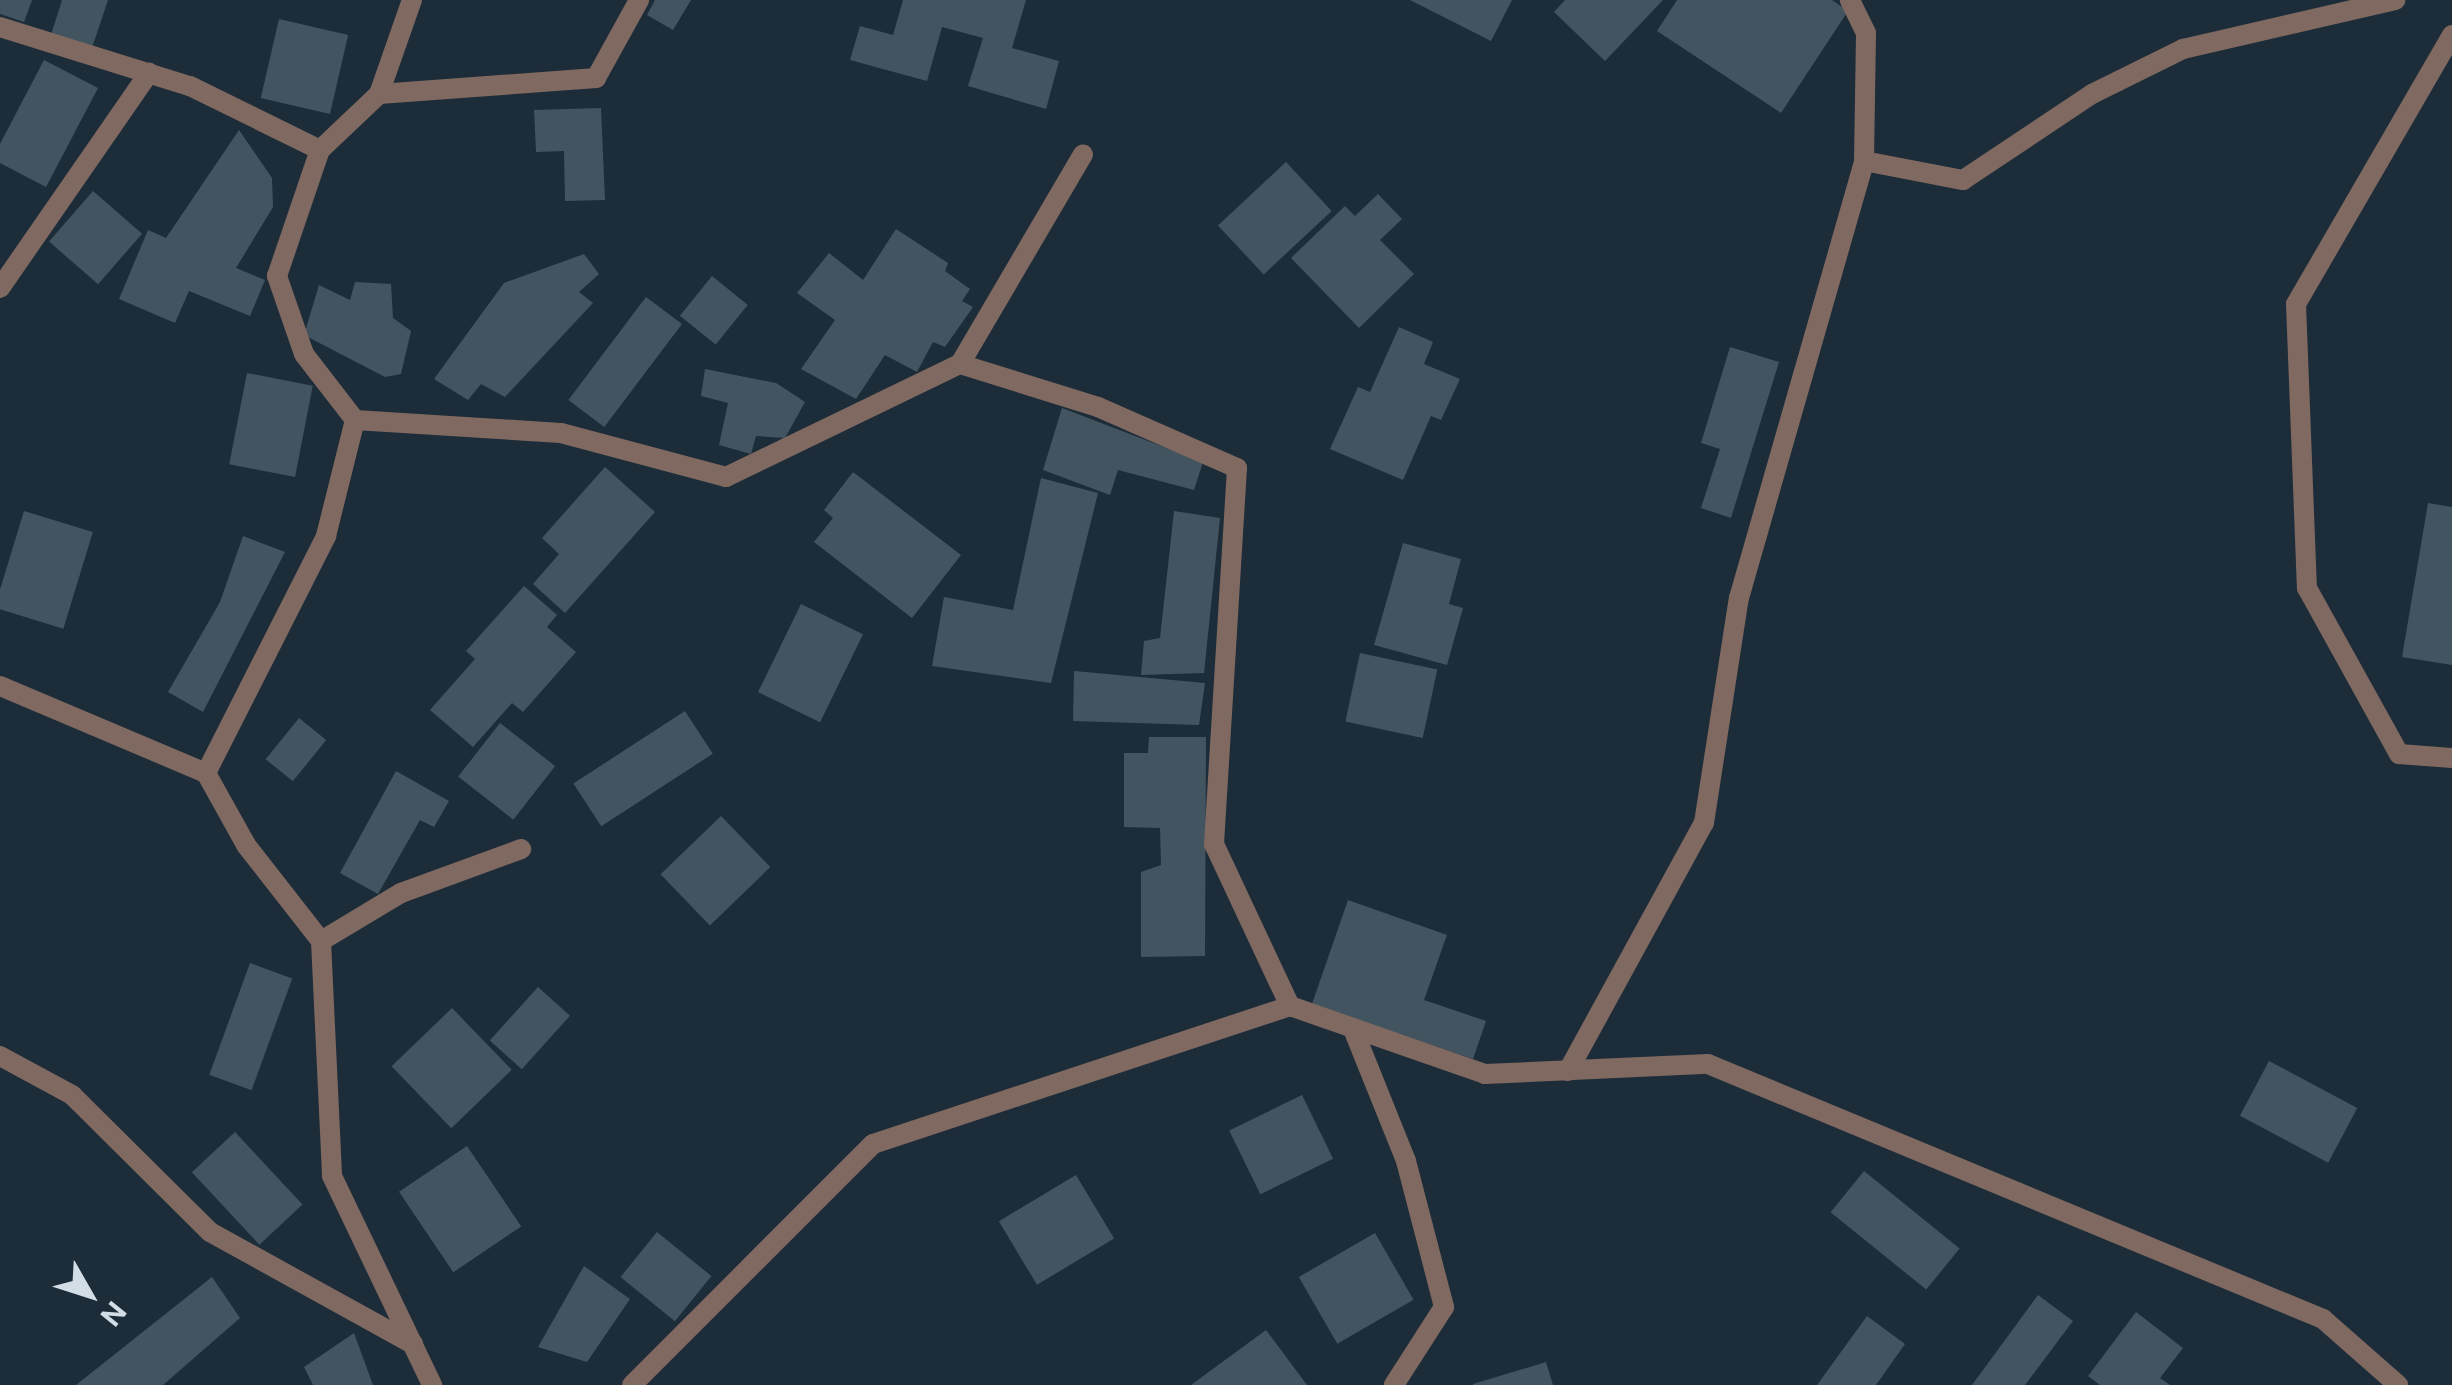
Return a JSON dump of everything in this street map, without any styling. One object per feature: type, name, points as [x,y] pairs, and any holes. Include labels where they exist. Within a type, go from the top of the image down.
[{"type":"street","points":[[412,0],[378,94],[320,150],[278,276],[304,354],[355,420],[561,434],[726,478],[960,364],[1083,154]]},
{"type":"street","points":[[378,94],[596,78],[639,0]]},
{"type":"street","points":[[1568,1071],[1704,823],[1738,598],[1864,161],[1866,33],[1850,0]]},
{"type":"street","points":[[1864,161],[1963,180],[2092,94],[2183,49],[2396,0]]},
{"type":"street","points":[[0,28],[149,73],[320,150]]},
{"type":"street","points":[[2452,35],[2296,304],[2307,588],[2399,754],[2452,758]]},
{"type":"street","points":[[0,288],[149,73]]},
{"type":"street","points":[[960,364],[1098,407],[1237,468],[1214,844],[1290,1006]]},
{"type":"street","points":[[206,773],[326,536],[355,420]]},
{"type":"street","points":[[0,686],[206,773],[246,846],[321,941],[332,1176],[432,1385]]},
{"type":"street","points":[[321,941],[401,893],[521,849]]},
{"type":"street","points":[[635,1385],[873,1144],[1290,1006],[1356,1034],[1486,1074],[1708,1064],[2323,1319],[2398,1385]]},
{"type":"street","points":[[1356,1034],[1406,1161],[1444,1307],[1394,1385]]},
{"type":"street","points":[[0,1056],[72,1095],[210,1232],[413,1344]]},
{"type":"building","points":[[0,0],[32,0],[24,22],[0,14]]},
{"type":"building","points":[[62,0],[108,0],[92,48],[51,35]]},
{"type":"building","points":[[655,0],[691,0],[673,30],[647,15]]},
{"type":"building","points":[[903,0],[1026,0],[1012,48],[1059,61],[1046,109],[968,86],[983,38],[942,27],[927,81],[850,60],[860,26],[893,35]]},
{"type":"building","points":[[1410,0],[1512,0],[1491,41]]},
{"type":"building","points":[[1565,0],[1663,0],[1605,61],[1554,12]]},
{"type":"building","points":[[1677,0],[1832,0],[1848,11],[1781,113],[1657,31]]},
{"type":"building","points":[[279,19],[348,35],[330,114],[261,98]]},
{"type":"building","points":[[44,60],[98,88],[46,187],[0,163],[0,144]]},
{"type":"building","points":[[601,108],[605,200],[565,201],[564,151],[536,152],[534,110]]},
{"type":"building","points":[[239,130],[272,178],[273,207],[236,268],[265,280],[250,316],[189,291],[175,323],[119,299],[148,230],[166,238]]},
{"type":"building","points":[[1286,162],[1332,211],[1264,274],[1218,225]]},
{"type":"building","points":[[93,191],[142,234],[98,284],[49,242]]},
{"type":"building","points":[[1378,194],[1402,219],[1380,240],[1414,274],[1359,328],[1291,258],[1345,206],[1355,216]]},
{"type":"building","points":[[896,229],[948,263],[945,271],[970,289],[962,301],[973,307],[945,347],[933,342],[917,372],[885,355],[856,399],[801,369],[835,320],[797,293],[829,253],[863,280]]},
{"type":"building","points":[[584,254],[599,274],[579,292],[593,303],[505,397],[481,384],[468,400],[434,379],[504,283]]},
{"type":"building","points":[[712,276],[748,305],[716,345],[680,316]]},
{"type":"building","points":[[355,282],[391,284],[393,318],[411,331],[401,374],[385,377],[304,335],[319,285],[350,300]]},
{"type":"building","points":[[646,297],[682,324],[604,427],[568,400]]},
{"type":"building","points":[[1399,327],[1433,342],[1424,364],[1460,379],[1441,420],[1431,416],[1403,480],[1330,449],[1358,387],[1370,392]]},
{"type":"building","points":[[1730,347],[1779,362],[1731,518],[1701,508],[1720,449],[1701,443]]},
{"type":"building","points":[[705,369],[776,383],[805,402],[785,438],[756,436],[751,454],[719,445],[728,403],[701,396]]},
{"type":"building","points":[[247,373],[313,386],[295,477],[229,464]]},
{"type":"building","points":[[1062,408],[1203,462],[1194,490],[1118,470],[1110,495],[1043,470]]},
{"type":"building","points":[[605,467],[655,512],[565,613],[533,584],[559,554],[542,538]]},
{"type":"building","points":[[853,472],[961,555],[912,618],[814,542],[833,518],[824,510]]},
{"type":"building","points":[[1041,478],[1098,493],[1051,683],[932,666],[944,597],[1013,610]]},
{"type":"building","points":[[2428,503],[2452,507],[2452,665],[2402,657]]},
{"type":"building","points":[[24,511],[93,532],[63,629],[0,609],[0,590]]},
{"type":"building","points":[[1174,511],[1220,518],[1204,673],[1141,675],[1144,641],[1160,638]]},
{"type":"building","points":[[243,536],[285,552],[203,712],[168,692],[220,602]]},
{"type":"building","points":[[1403,543],[1461,559],[1449,604],[1463,608],[1447,665],[1374,645]]},
{"type":"building","points":[[524,586],[557,615],[547,627],[576,652],[523,712],[512,703],[473,747],[430,710],[475,659],[466,651]]},
{"type":"building","points":[[801,604],[863,634],[820,722],[758,692]]},
{"type":"building","points":[[1360,653],[1437,669],[1423,738],[1345,721]]},
{"type":"building","points":[[1074,671],[1205,683],[1199,725],[1073,721]]},
{"type":"building","points":[[685,711],[713,754],[601,826],[573,783]]},
{"type":"building","points":[[299,718],[326,740],[293,781],[266,759]]},
{"type":"building","points":[[500,723],[555,766],[513,820],[458,777]]},
{"type":"building","points":[[1149,737],[1206,737],[1205,956],[1141,957],[1141,872],[1161,865],[1160,828],[1124,827],[1124,753],[1148,753]]},
{"type":"building","points":[[396,771],[449,801],[434,827],[420,820],[378,894],[340,873]]},
{"type":"building","points":[[721,816],[770,867],[710,925],[661,874]]},
{"type":"building","points":[[1348,900],[1447,935],[1424,1000],[1486,1021],[1473,1059],[1312,1004]]},
{"type":"building","points":[[250,963],[292,978],[252,1090],[209,1075]]},
{"type":"building","points":[[538,987],[570,1016],[522,1069],[490,1041]]},
{"type":"building","points":[[452,1008],[512,1070],[451,1128],[392,1066]]},
{"type":"building","points":[[2269,1061],[2357,1108],[2328,1163],[2240,1116]]},
{"type":"building","points":[[1302,1095],[1333,1159],[1260,1194],[1229,1131]]},
{"type":"building","points":[[235,1132],[303,1204],[259,1245],[192,1172]]},
{"type":"building","points":[[467,1146],[521,1226],[453,1272],[399,1192]]},
{"type":"building","points":[[1864,1171],[1960,1248],[1926,1290],[1831,1212]]},
{"type":"building","points":[[1076,1175],[1114,1238],[1037,1285],[999,1221]]},
{"type":"building","points":[[657,1232],[711,1276],[675,1321],[620,1277]]},
{"type":"building","points":[[1375,1233],[1414,1300],[1337,1344],[1299,1277]]},
{"type":"building","points":[[584,1266],[630,1299],[587,1362],[538,1347]]},
{"type":"building","points":[[212,1277],[240,1318],[163,1385],[76,1385]]},
{"type":"building","points":[[2038,1295],[2073,1321],[2025,1385],[1972,1385]]},
{"type":"building","points":[[2136,1312],[2183,1348],[2160,1378],[2170,1385],[2100,1385],[2088,1376]]},
{"type":"building","points":[[1867,1316],[1905,1344],[1876,1385],[1817,1385]]},
{"type":"building","points":[[1266,1330],[1307,1385],[1191,1385]]},
{"type":"building","points":[[354,1333],[373,1385],[313,1385],[304,1367]]},
{"type":"building","points":[[1546,1362],[1553,1385],[1473,1385],[1473,1384]]}]
